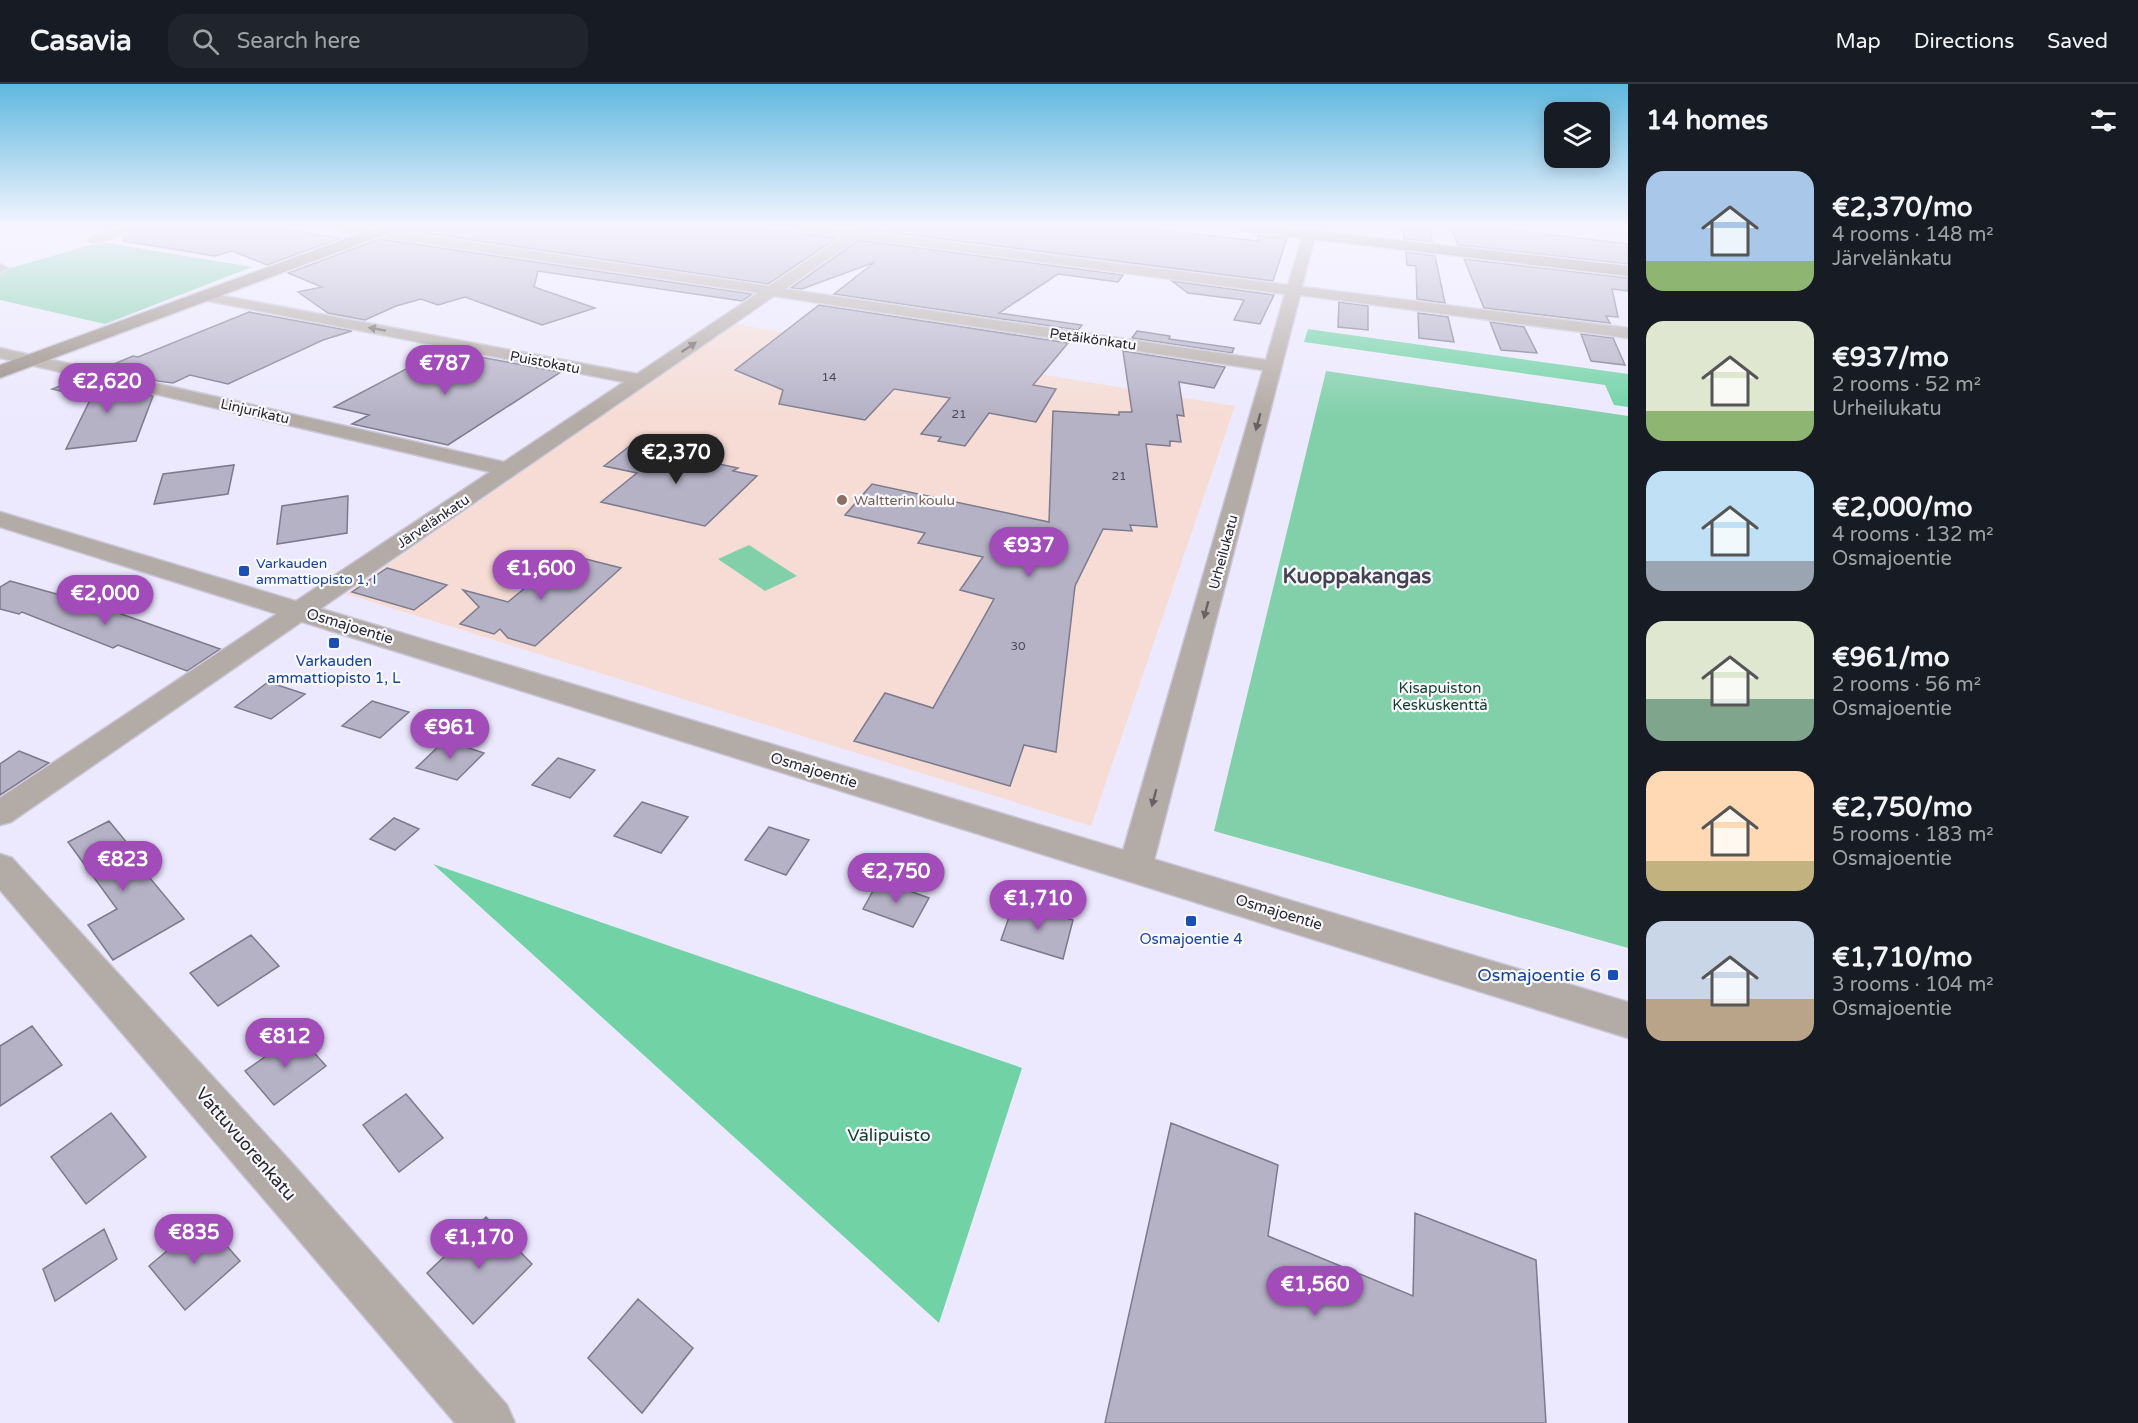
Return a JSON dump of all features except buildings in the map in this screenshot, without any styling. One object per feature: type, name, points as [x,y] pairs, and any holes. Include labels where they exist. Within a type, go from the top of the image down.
[{"type":"main road","points":[[0,372],[221,289]]},
{"type":"street","name":"Petäikönkatu","points":[[755,289],[1274,366]]},
{"type":"street","name":"Järvelänkatu","points":[[0,814],[775,289]]},
{"type":"street","points":[[1283,289],[1628,333]]},
{"type":"street","name":"Urheilukatu","points":[[1135,868],[1294,291]]},
{"type":"street","name":"Puistokatu","points":[[203,296],[640,380]]},
{"type":"street","name":"Linjurikatu","points":[[0,353],[510,470]]},
{"type":"street","name":"Osmajoentie","points":[[0,519],[1628,1020]]},
{"type":"street","name":"Vattuvuorenkatu","points":[[0,867],[276,1178],[489,1423]]},
{"type":"shaded area","name":"Waltterin koulu","points":[[734,324],[1235,406],[1091,826],[346,594]]},
{"type":"green space","points":[[0,289],[194,289],[105,324],[0,300]]},
{"type":"green space","points":[[1308,329],[1628,374],[1628,407],[1614,405],[1605,385],[1304,342]]},
{"type":"green space","name":"Kisapuiston Keskuskenttä","points":[[1326,371],[1628,416],[1628,948],[1214,831]]},
{"type":"green space","points":[[749,545],[797,576],[765,591],[718,559]]},
{"type":"green space","name":"Välipuisto","points":[[433,864],[1022,1068],[939,1323]]},
{"type":"place","name":"Waltterin koulu","points":[[842,500]]},
{"type":"place","name":"Varkauden ammattiopisto 1, I","points":[[244,571]]},
{"type":"place","name":"Varkauden ammattiopisto 1, L","points":[[334,643]]},
{"type":"place","name":"Osmajoentie 4","points":[[1191,921]]},
{"type":"place","name":"Osmajoentie 6","points":[[1613,975]]},
{"type":"district","name":"Kuoppakangas","points":[[1357,576]]}]
